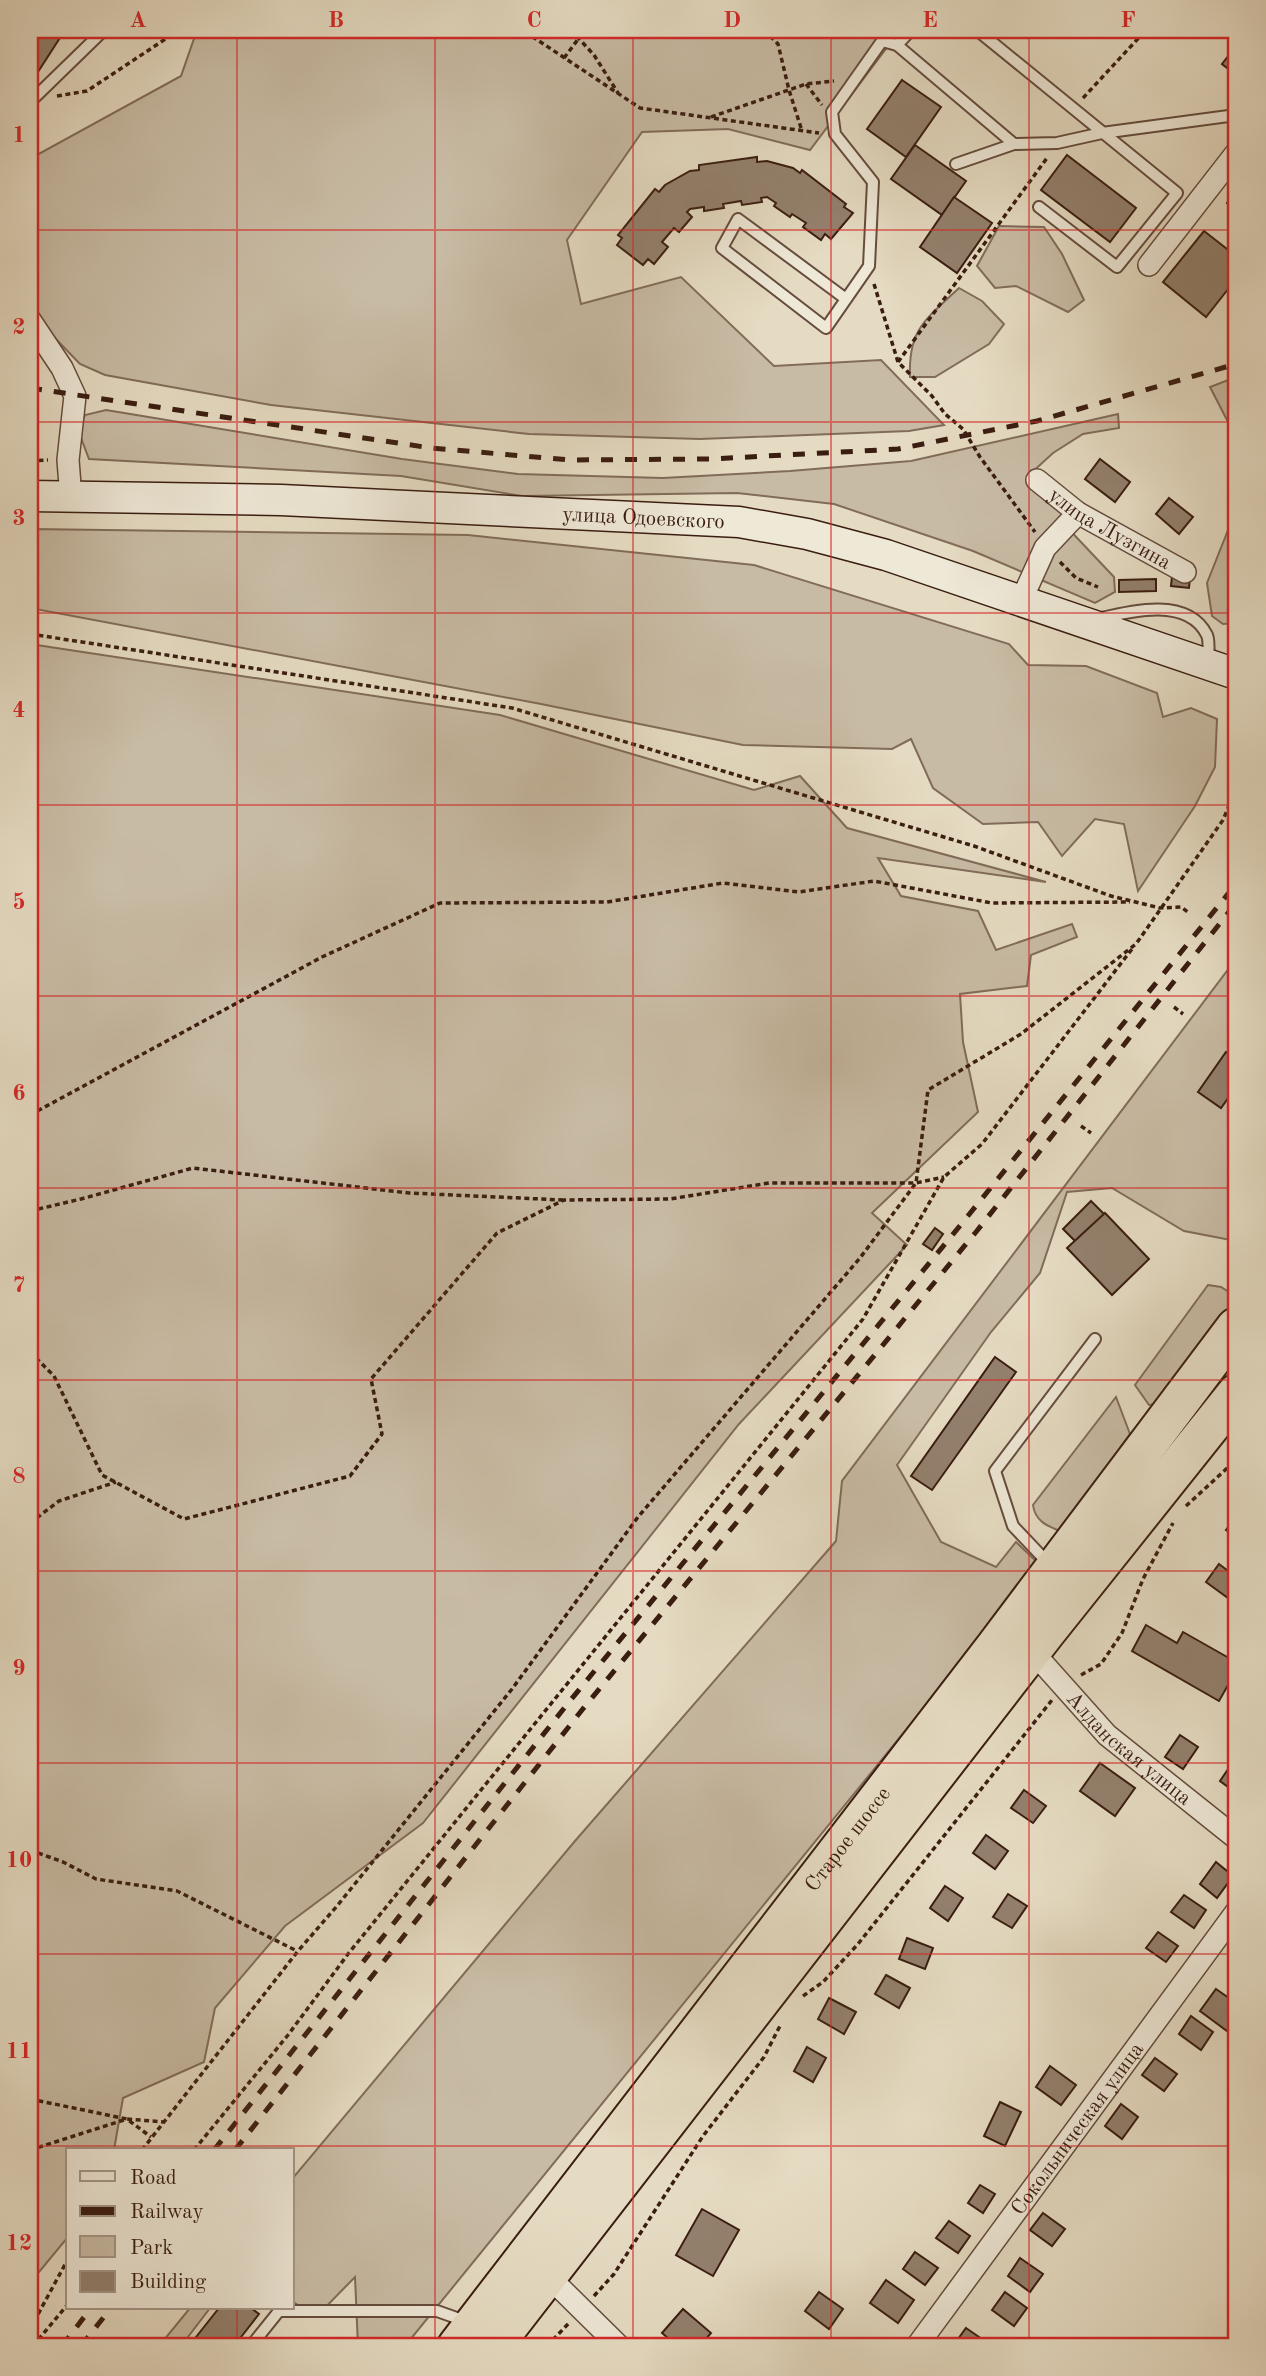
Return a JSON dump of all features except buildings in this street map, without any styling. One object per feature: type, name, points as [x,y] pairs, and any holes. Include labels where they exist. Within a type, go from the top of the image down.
[{"type":"highway","name":"Старое шоссе","points":[[475,2339],[1236,1327]]},
{"type":"highway","name":"Старое шоссе","points":[[475,2339],[548,2276],[1032,1651],[1236,1394]]},
{"type":"street","points":[[1149,265],[1236,153]]},
{"type":"street","points":[[30,320],[62,368],[75,396],[68,460],[71,498]]},
{"type":"street","name":"улица Лузгина","points":[[1037,480],[1078,513],[1185,572]]},
{"type":"street","name":"улица Одоевского","points":[[30,496],[281,500],[739,522],[807,534],[886,555],[1236,674]]},
{"type":"street","points":[[1021,601],[1045,548],[1078,513]]},
{"type":"street","name":"Алданская улица","points":[[1032,1651],[1107,1735],[1236,1838]]},
{"type":"street","name":"Сокольническая улица","points":[[917,2346],[1236,1912]]},
{"type":"street","points":[[548,2276],[619,2346]]},
{"type":"lane","points":[[33,99],[104,30]]},
{"type":"lane","points":[[897,45],[911,30]]},
{"type":"lane","points":[[977,30],[1177,193],[1117,267],[1039,207]]},
{"type":"lane","points":[[846,299],[738,219],[722,248],[826,328],[869,266],[873,182],[835,134],[832,112],[882,41],[897,45],[1014,144]]},
{"type":"lane","points":[[956,164],[1014,144],[1057,144],[1102,133],[1236,116]]},
{"type":"lane","points":[[1084,622],[1122,613],[1163,610],[1183,612],[1197,621],[1208,637],[1208,665]]},
{"type":"lane","points":[[1054,1570],[1013,1526],[995,1471],[1094,1339]]},
{"type":"lane","points":[[251,2346],[279,2311],[437,2311],[475,2339]]},
{"type":"path","points":[[33,99],[87,91],[179,30]]},
{"type":"path","points":[[517,30],[524,31],[640,108],[835,134]]},
{"type":"path","points":[[571,30],[594,55],[618,94]]},
{"type":"path","points":[[564,58],[585,30]]},
{"type":"path","points":[[764,30],[778,44],[802,131]]},
{"type":"path","points":[[1073,109],[1146,30]]},
{"type":"path","points":[[709,117],[806,84],[855,79]]},
{"type":"path","points":[[806,84],[818,102],[832,112]]},
{"type":"path","points":[[898,362],[1057,144]]},
{"type":"path","points":[[869,266],[898,362],[932,396],[945,414],[963,429],[980,457]]},
{"type":"path","points":[[30,634],[512,708],[974,846],[1135,902],[1160,908],[1181,907],[1189,913]]},
{"type":"path","points":[[196,2148],[288,2035],[357,1943],[863,1319],[944,1177],[982,1144],[1136,944],[1223,820],[1236,789]]},
{"type":"path","points":[[30,1115],[322,957],[440,903],[607,902],[723,883],[799,892],[874,881],[992,903],[1135,902]]},
{"type":"path","points":[[143,2148],[298,1951],[512,1689],[638,1517],[860,1258],[916,1183],[928,1090],[1020,1034],[1136,944]]},
{"type":"path","points":[[1174,1007],[1183,1014]]},
{"type":"path","points":[[1081,1126],[1091,1133]]},
{"type":"path","points":[[30,1211],[192,1168],[409,1193],[564,1200],[670,1199],[769,1183],[916,1183],[944,1177]]},
{"type":"path","points":[[30,1352],[54,1377],[102,1475],[184,1519],[350,1476],[382,1434],[371,1379],[497,1234],[564,1200]]},
{"type":"path","points":[[802,1997],[822,1982],[858,1944],[1064,1685],[1101,1664],[1122,1633],[1143,1579],[1178,1513],[1236,1460]]},
{"type":"path","points":[[30,1523],[59,1501],[116,1482]]},
{"type":"path","points":[[30,1850],[63,1862],[96,1879],[177,1891],[298,1951]]},
{"type":"path","points":[[547,2346],[614,2274],[702,2136],[764,2057],[786,2015]]},
{"type":"path","points":[[30,2099],[127,2119],[164,2122]]},
{"type":"path","points":[[127,2119],[151,2137]]},
{"type":"path","points":[[30,2150],[127,2119]]},
{"type":"path","points":[[30,2329],[66,2263]]},
{"type":"path","points":[[33,2346],[66,2306]]},
{"type":"green space","points":[[197,30],[900,30],[810,150],[728,129],[642,132],[567,240],[581,304],[681,277],[774,366],[881,360],[944,425],[909,431],[700,439],[529,434],[271,405],[105,375],[80,364],[49,332],[30,340],[30,154],[37,155],[181,76]]},
{"type":"green space","points":[[999,226],[1044,227],[1062,254],[1084,300],[1068,312],[1016,286],[995,288],[977,266]]},
{"type":"green space","points":[[959,288],[982,301],[1004,324],[989,344],[935,377],[910,377],[912,347],[921,326]]},
{"type":"green space","points":[[1236,377],[1236,426],[1227,420],[1210,387]]},
{"type":"green space","points":[[106,410],[402,459],[518,474],[663,478],[911,461],[1118,414],[1119,428],[1083,434],[1053,453],[1028,476],[1071,510],[1063,523],[1114,577],[1115,592],[1095,603],[973,551],[834,504],[737,493],[522,496],[401,476],[89,459],[78,430],[85,415]]},
{"type":"green space","points":[[1236,510],[1236,623],[1223,624],[1212,616],[1207,583]]},
{"type":"green space","points":[[30,529],[468,535],[754,565],[1009,644],[1028,665],[1086,666],[1157,693],[1163,717],[1191,708],[1217,719],[1215,767],[1195,806],[1138,891],[1124,824],[1095,819],[1062,856],[1038,822],[983,824],[933,788],[911,739],[892,749],[743,745],[541,704],[30,608]]},
{"type":"green space","points":[[30,644],[500,715],[754,790],[800,776],[847,828],[1046,882],[878,858],[901,896],[978,911],[996,950],[1072,924],[1077,937],[1031,955],[1027,986],[960,994],[963,1042],[978,1112],[872,1213],[907,1245],[739,1424],[423,1823],[285,1926],[215,2008],[204,2062],[123,2098],[114,2148],[66,2148],[66,2239],[30,2283]]},
{"type":"green space","points":[[1236,959],[1236,1241],[1184,1231],[1112,1188],[1067,1192],[1040,1273],[991,1332],[897,1465],[941,1542],[996,1567],[1016,1542],[1036,1561],[988,1629],[405,2346],[358,2346],[355,2277],[316,2317],[294,2302],[294,2177],[575,1841],[836,1541],[842,1481]]},
{"type":"green space","points":[[1208,1285],[1221,1287],[1232,1294],[1233,1303],[1156,1404],[1149,1405],[1135,1385]]},
{"type":"green space","points":[[1116,1397],[1130,1434],[1060,1531],[1051,1527],[1039,1519],[1033,1505]]},
{"type":"green space","points":[[188,2310],[208,2310],[181,2346],[159,2346]]},
{"type":"railway","points":[[30,388],[431,448],[570,460],[710,459],[898,449],[1037,421],[1236,364]]},
{"type":"railway","points":[[216,2148],[569,1702],[1236,884]]},
{"type":"railway","points":[[237,2148],[582,1710],[976,1232],[1236,903]]},
{"type":"railway","points":[[62,2346],[89,2310]]},
{"type":"railway","points":[[81,2346],[109,2310]]}]
